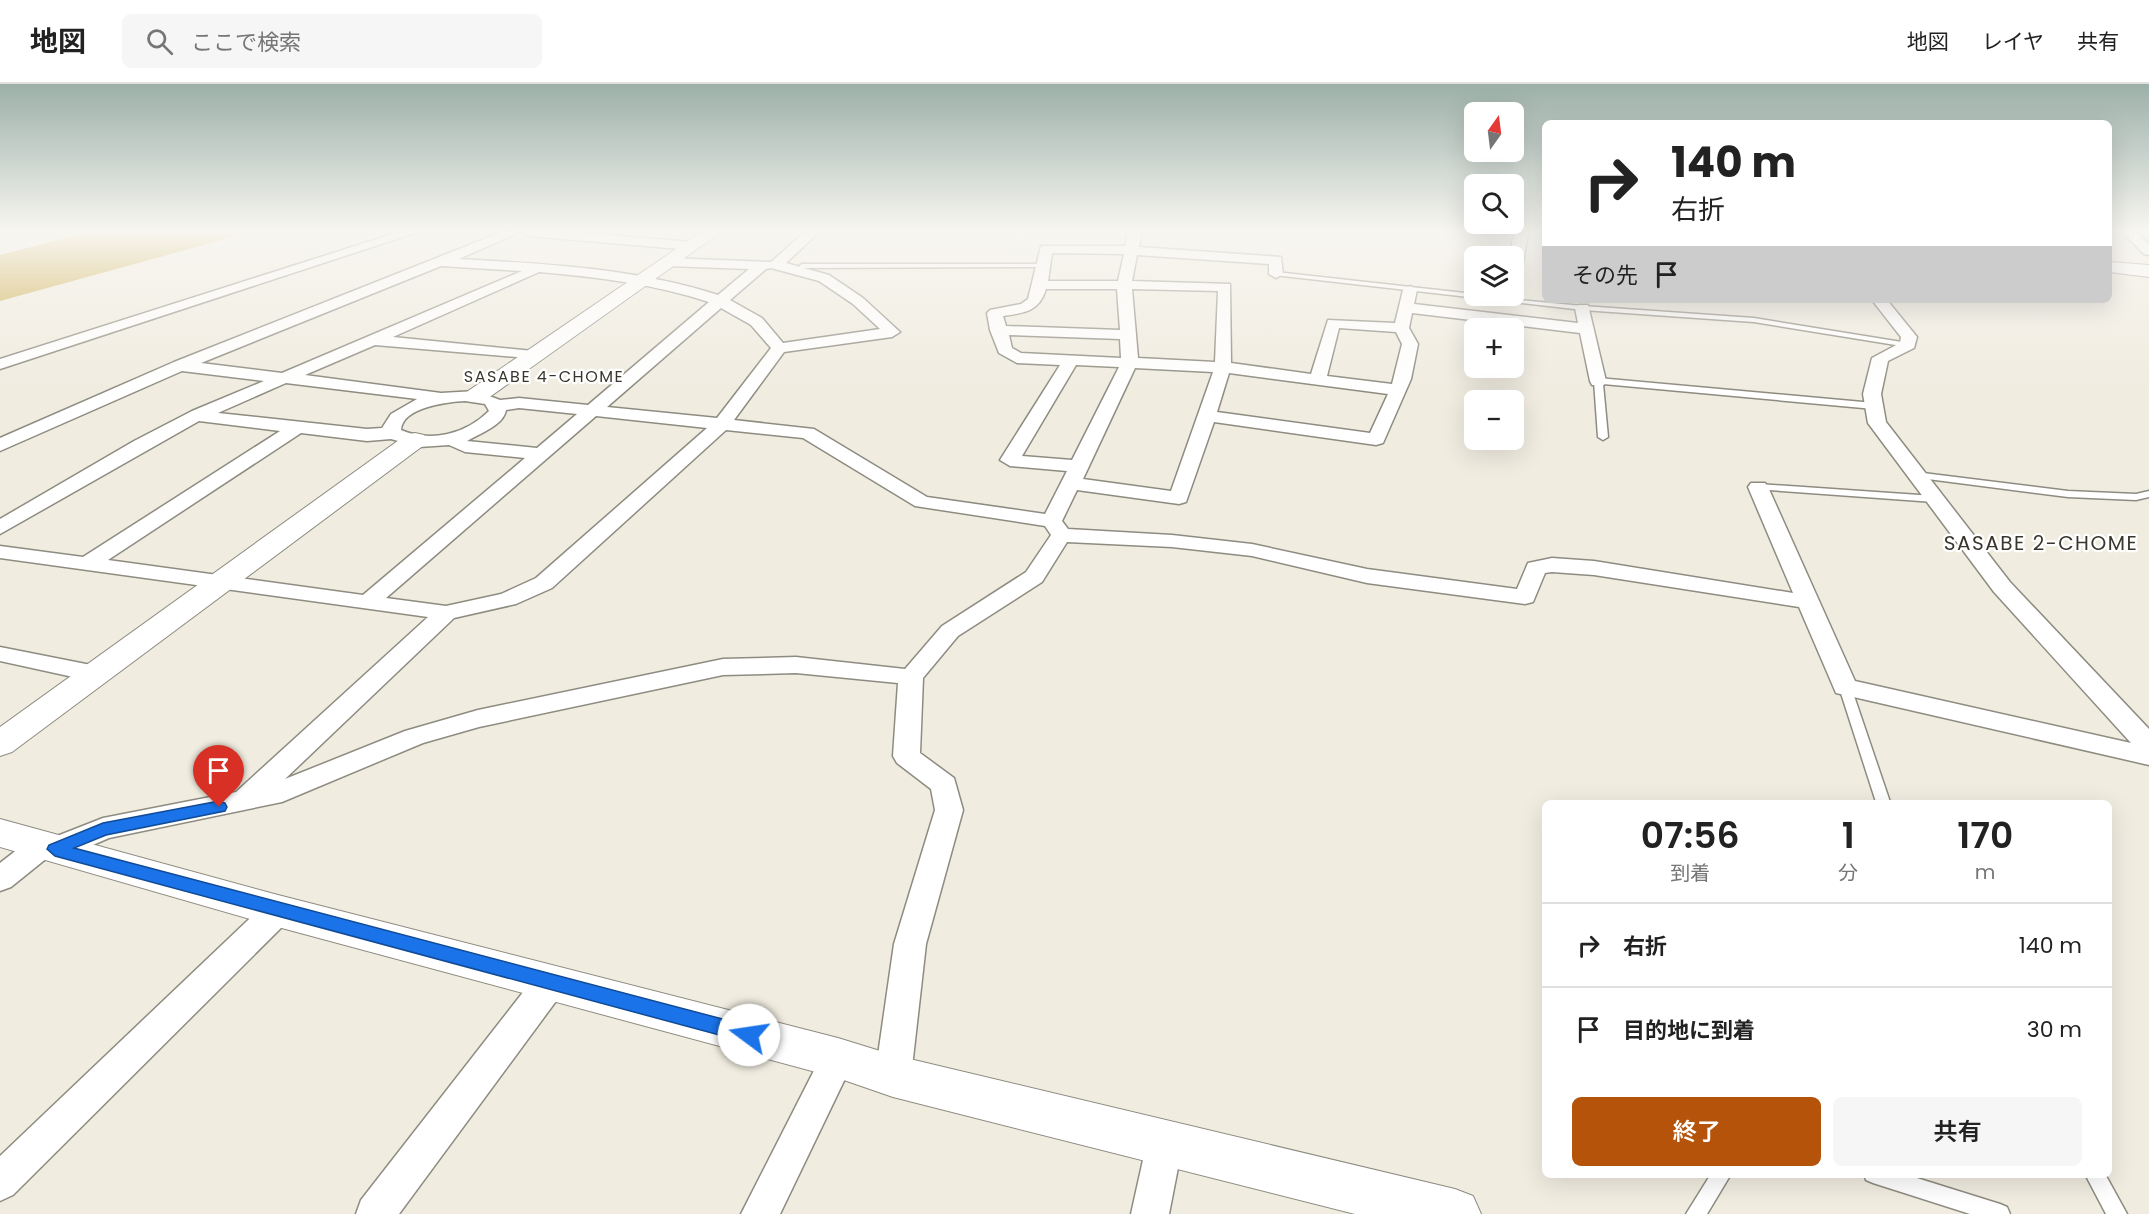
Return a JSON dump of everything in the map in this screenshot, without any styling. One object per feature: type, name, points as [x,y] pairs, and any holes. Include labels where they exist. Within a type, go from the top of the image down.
[{"type":"street","points":[[0,364],[247,285]]},
{"type":"street","points":[[0,445],[180,366],[383,285]]},
{"type":"street","points":[[0,528],[141,445],[198,415],[501,285]]},
{"type":"street","points":[[476,396],[634,285]]},
{"type":"street","points":[[667,285],[719,300],[754,319],[774,337],[779,348]]},
{"type":"street","points":[[368,602],[719,300],[741,285]]},
{"type":"street","points":[[0,552],[446,613],[508,599],[544,583],[723,423],[779,348],[892,333],[858,301],[834,285]]},
{"type":"street","points":[[1071,360],[1010,460],[1179,498],[1223,367],[1225,286],[1040,285],[1035,301],[1025,308],[995,313],[1005,351],[1017,358],[1130,362],[1223,367],[1396,390]]},
{"type":"street","points":[[893,1076],[910,944],[949,810],[944,785],[906,756],[911,677],[950,631],[1034,577],[1076,475],[1130,362],[1126,335],[1124,285]]},
{"type":"street","points":[[1208,416],[1376,439],[1396,390],[1403,379],[1410,344],[1401,328],[1410,290]]},
{"type":"street","points":[[1881,303],[1909,337],[1908,345],[1880,358],[1872,394],[1877,423],[2001,587],[2108,699],[2149,746]]},
{"type":"street","points":[[1407,308],[1587,329]]},
{"type":"street","points":[[1583,308],[1598,381]]},
{"type":"street","points":[[1318,379],[1333,323],[1401,328]]},
{"type":"street","points":[[998,330],[1126,335]]},
{"type":"street","points":[[373,340],[533,356]]},
{"type":"street","points":[[180,366],[431,395],[440,398]]},
{"type":"street","points":[[404,437],[391,427],[394,420],[417,405],[440,398],[476,396],[486,398],[497,406],[519,404],[723,423],[808,433],[922,501],[1056,528],[1252,550],[1367,576],[1526,597],[1536,568],[1552,565],[1594,567],[1808,602]]},
{"type":"street","points":[[198,415],[367,435],[458,436],[473,431],[492,418],[498,412],[497,406]]},
{"type":"street","points":[[87,564],[298,427]]},
{"type":"street","points":[[458,436],[458,444],[465,446],[539,454]]},
{"type":"street","points":[[0,744],[221,582],[404,437]]},
{"type":"street","points":[[1758,487],[1845,687],[2149,756]]},
{"type":"street","points":[[242,802],[446,613]]},
{"type":"street","points":[[0,654],[96,674]]},
{"type":"street","points":[[0,879],[48,848],[103,829],[242,802],[309,782],[414,736],[478,719],[723,667],[796,665],[911,677]]},
{"type":"street","points":[[0,833],[278,911],[838,1058],[893,1076],[1455,1214]]},
{"type":"street","points":[[0,1182],[278,911]]},
{"type":"street","points":[[375,1214],[550,983]]},
{"type":"street","points":[[760,1214],[838,1058]]},
{"type":"street","points":[[1150,1214],[1166,1143]]},
{"type":"lane","points":[[1366,285],[1464,294]]},
{"type":"lane","points":[[1524,300],[1542,302]]},
{"type":"lane","points":[[1546,303],[1583,308],[1754,320],[1908,345]]},
{"type":"lane","points":[[1603,437],[1598,381],[1875,406]]},
{"type":"lane","points":[[1915,475],[2068,494],[2136,497],[2149,494]]},
{"type":"lane","points":[[1758,487],[1934,498]]},
{"type":"lane","points":[[1845,687],[1882,800]]},
{"type":"lane","points":[[1696,1214],[1719,1178]]},
{"type":"lane","points":[[1885,1178],[2000,1214]]},
{"type":"lane","points":[[2096,1178],[2117,1214]]},
{"type":"shaded area","points":[[0,285],[59,285],[0,301]]},
{"type":"district","name":"SASABE 4-CHOME","points":[[544,376]]},
{"type":"district","name":"SASABE 2-CHOME","points":[[2041,543]]},
{"type":"route","points":[[219,807],[103,829],[55,849],[278,911],[749,1035]]}]
